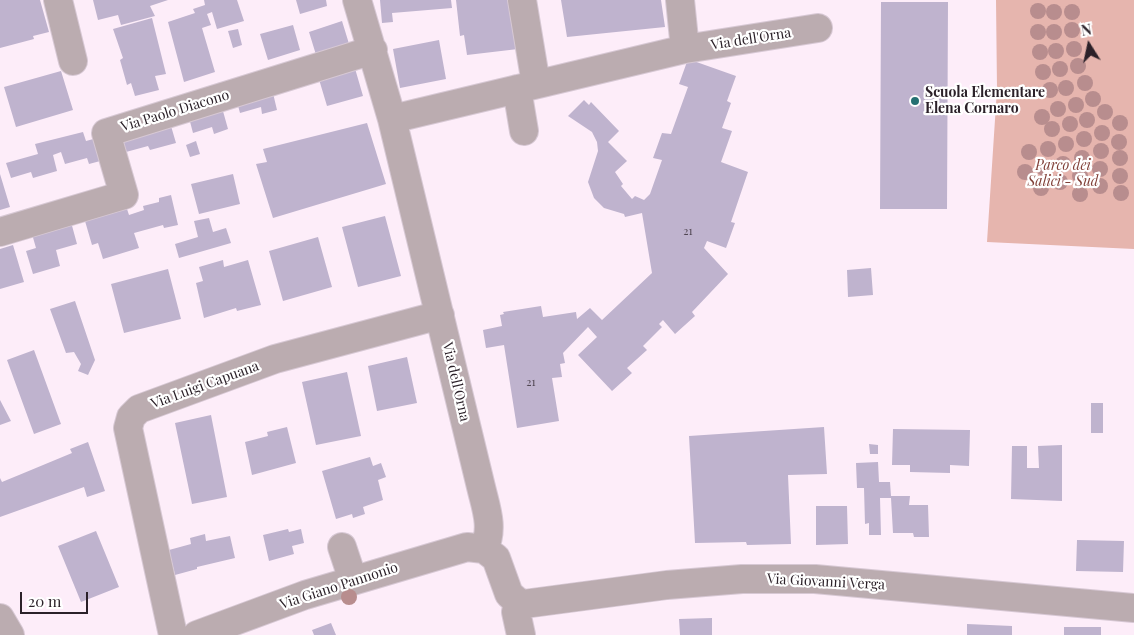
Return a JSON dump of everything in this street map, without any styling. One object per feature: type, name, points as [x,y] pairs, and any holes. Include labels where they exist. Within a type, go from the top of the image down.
[{"type":"street","points":[[58,0],[73,61]]},
{"type":"street","name":"Via dell'Orna","points":[[357,0],[392,119],[490,524],[489,537],[484,548]]},
{"type":"street","points":[[522,0],[526,86],[524,131]]},
{"type":"street","points":[[680,0],[685,49]]},
{"type":"street","name":"Via dell'Orna","points":[[392,119],[685,49],[818,28]]},
{"type":"street","name":"Via Paolo Diacono","points":[[0,232],[124,195],[106,132],[373,50]]},
{"type":"street","name":"Via Luigi Capuana","points":[[173,635],[150,539],[128,428],[131,417],[139,409],[275,359],[440,315]]},
{"type":"street","points":[[342,547],[353,580]]},
{"type":"street","name":"Via Giano Pannonio","points":[[197,635],[353,580],[467,547],[484,548]]},
{"type":"street","points":[[484,548],[496,558],[509,594],[518,602],[516,612],[521,635]]},
{"type":"street","name":"Via Giovanni Verga","points":[[518,602],[524,604],[667,585],[742,579],[815,579],[1134,608]]},
{"type":"street","points":[[0,618],[10,635]]},
{"type":"green space","name":"Parco dei Salici - Sud","points":[[996,0],[1134,0],[1134,249],[987,242],[997,89]]},
{"type":"building","points":[[0,0],[40,0],[49,32],[33,36],[34,39],[0,48]]},
{"type":"building","points":[[93,0],[168,0],[150,6],[155,16],[121,25],[118,15],[98,20]]},
{"type":"building","points":[[204,0],[237,0],[244,21],[217,29],[212,12],[207,14],[211,25],[202,28],[215,72],[184,82],[168,22],[195,13],[193,9],[205,5]]},
{"type":"building","points":[[296,0],[326,0],[327,6],[300,14]]},
{"type":"building","points":[[380,0],[451,0],[452,8],[392,13],[393,22],[382,23]]},
{"type":"building","points":[[456,0],[510,0],[518,49],[467,55],[464,35],[460,36]]},
{"type":"building","points":[[561,0],[661,0],[665,27],[567,37]]},
{"type":"building","points":[[881,2],[948,2],[947,209],[880,209]]},
{"type":"building","points":[[152,18],[166,74],[155,76],[159,90],[135,96],[131,83],[127,85],[120,60],[123,58],[113,29]]},
{"type":"building","points":[[342,21],[350,47],[317,58],[309,32]]},
{"type":"building","points":[[293,25],[300,50],[268,60],[260,34]]},
{"type":"building","points":[[238,29],[242,45],[233,48],[228,31]]},
{"type":"building","points":[[439,40],[446,79],[400,88],[393,49]]},
{"type":"building","points":[[688,59],[736,76],[727,101],[731,103],[722,128],[732,131],[721,162],[748,172],[731,222],[735,223],[726,248],[707,241],[704,248],[728,274],[692,312],[695,316],[675,334],[663,320],[659,324],[662,327],[643,346],[647,350],[627,368],[632,373],[612,391],[578,355],[597,337],[588,327],[563,353],[565,363],[560,364],[562,377],[552,378],[559,421],[517,428],[504,345],[486,348],[483,330],[502,326],[500,315],[504,314],[503,312],[541,306],[543,317],[576,312],[577,319],[590,308],[602,320],[652,273],[642,213],[625,217],[624,214],[604,208],[594,198],[588,182],[598,151],[597,142],[592,132],[568,116],[584,100],[589,105],[591,102],[619,131],[608,142],[627,161],[615,172],[623,184],[621,186],[632,199],[635,196],[644,200],[650,194],[662,160],[653,158],[662,133],[671,134],[688,87],[679,84]]},
{"type":"building","points":[[354,65],[363,96],[327,106],[318,76]]},
{"type":"building","points":[[61,71],[73,110],[16,127],[4,87]]},
{"type":"building","points":[[272,89],[277,110],[262,114],[261,107],[240,113],[236,98]]},
{"type":"building","points":[[221,104],[228,129],[214,134],[212,127],[193,133],[188,114]]},
{"type":"building","points":[[367,123],[386,184],[273,218],[256,164],[267,162],[263,149]]},
{"type":"building","points":[[171,126],[176,143],[150,150],[148,146],[126,152],[121,134]]},
{"type":"building","points":[[83,132],[86,141],[97,138],[104,160],[89,164],[87,158],[65,164],[61,152],[53,155],[57,171],[33,178],[31,172],[11,178],[6,163],[38,154],[35,144]]},
{"type":"building","points":[[196,141],[200,154],[190,157],[186,145]]},
{"type":"building","points":[[0,174],[10,207],[0,210]]},
{"type":"building","points":[[233,174],[240,204],[199,214],[191,184]]},
{"type":"building","points":[[171,195],[178,225],[164,228],[163,225],[134,233],[139,248],[103,259],[98,243],[92,245],[85,221],[127,209],[129,215],[144,210],[143,206],[159,202],[159,198]]},
{"type":"building","points":[[385,216],[401,276],[358,287],[342,227]]},
{"type":"building","points":[[209,218],[213,232],[226,228],[231,243],[179,258],[175,244],[198,237],[194,221]]},
{"type":"building","points":[[71,222],[77,244],[56,250],[60,266],[33,274],[26,251],[36,248],[32,234]]},
{"type":"building","points":[[318,237],[332,287],[283,301],[269,251]]},
{"type":"building","points":[[13,245],[24,282],[0,289],[0,249]]},
{"type":"building","points":[[223,260],[224,267],[248,260],[261,305],[237,311],[236,308],[204,318],[196,283],[203,281],[199,267]]},
{"type":"building","points":[[871,268],[873,295],[848,297],[847,270]]},
{"type":"building","points":[[168,269],[181,319],[124,333],[111,284]]},
{"type":"building","points":[[75,301],[95,360],[88,375],[78,371],[81,364],[74,352],[66,353],[50,309]]},
{"type":"building","points":[[34,350],[61,424],[34,434],[7,360]]},
{"type":"building","points":[[407,357],[417,403],[377,411],[368,366]]},
{"type":"building","points":[[347,372],[361,436],[316,445],[302,382]]},
{"type":"building","points":[[0,400],[11,421],[0,425]]},
{"type":"building","points":[[1091,403],[1103,403],[1103,433],[1091,433]]},
{"type":"building","points":[[211,415],[227,497],[192,504],[175,423]]},
{"type":"building","points":[[287,427],[296,463],[252,475],[245,442],[268,436],[267,432]]},
{"type":"building","points":[[824,427],[827,474],[788,475],[791,544],[747,545],[746,542],[695,543],[689,436]]},
{"type":"building","points":[[893,429],[970,430],[969,466],[950,465],[950,473],[910,472],[910,465],[892,465]]},
{"type":"building","points":[[88,442],[105,491],[87,497],[84,487],[0,517],[0,478],[2,482],[72,453],[70,449]]},
{"type":"building","points":[[869,444],[878,445],[878,454],[870,454]]},
{"type":"building","points":[[1062,445],[1062,501],[1011,499],[1012,446],[1027,446],[1027,468],[1039,468],[1038,446]]},
{"type":"building","points":[[370,457],[373,466],[381,463],[386,477],[378,480],[383,500],[363,507],[365,514],[353,518],[352,514],[336,519],[322,471]]},
{"type":"building","points":[[878,462],[879,482],[890,482],[891,496],[910,496],[909,505],[928,505],[929,537],[914,537],[913,533],[893,533],[891,498],[880,498],[881,535],[869,535],[869,523],[865,524],[864,488],[857,488],[856,463]]},
{"type":"building","points":[[816,506],[847,506],[848,544],[816,545]]},
{"type":"building","points":[[288,529],[289,532],[301,529],[304,543],[292,546],[294,554],[269,561],[263,535]]},
{"type":"building","points":[[96,531],[119,587],[81,602],[58,546]]},
{"type":"building","points":[[205,534],[206,541],[230,536],[235,558],[197,567],[197,569],[175,575],[169,550],[191,544],[190,538]]},
{"type":"building","points":[[1077,540],[1124,541],[1123,572],[1076,571]]},
{"type":"building","points":[[712,618],[712,635],[680,635],[679,619]]},
{"type":"building","points":[[331,623],[336,635],[314,635],[312,630]]},
{"type":"building","points":[[967,624],[1012,626],[1012,635],[967,635]]},
{"type":"building","points":[[1064,627],[1101,627],[1101,635],[1064,635]]},
{"type":"place","name":"Scuola Elementare Elena Cornaro","points":[[915,101]]}]
